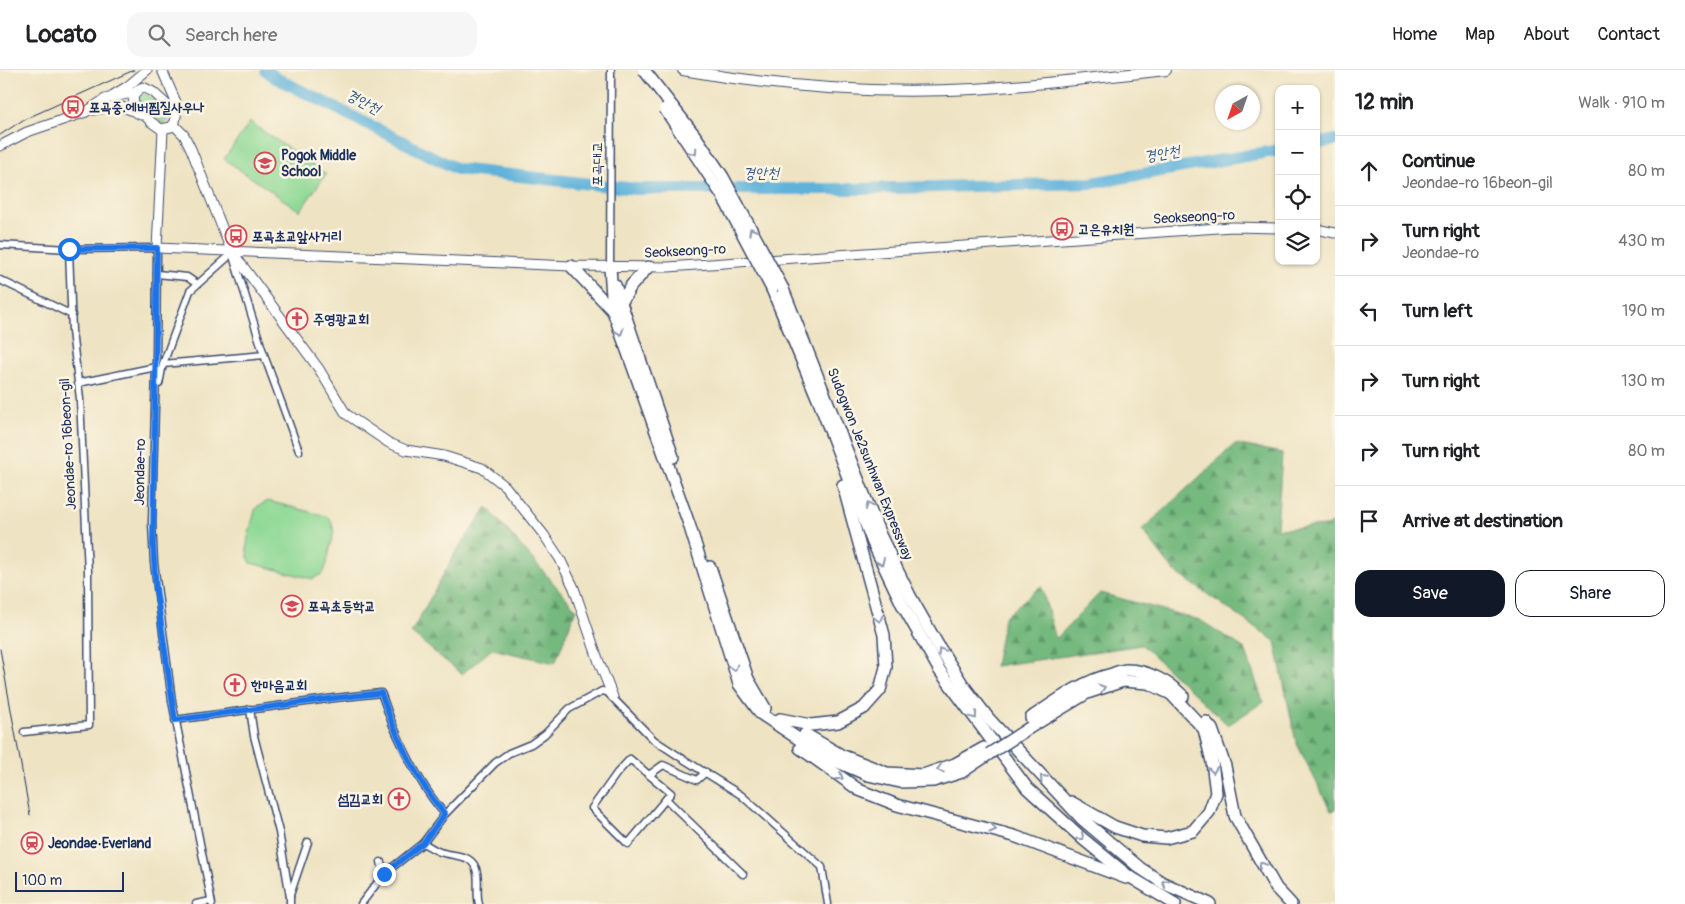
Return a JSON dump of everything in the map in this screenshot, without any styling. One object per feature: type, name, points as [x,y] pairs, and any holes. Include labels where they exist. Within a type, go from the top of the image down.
[{"type":"highway","name":"Sudogwon Je2sunhwan Expressway","points":[[635,70],[672,120],[722,195],[778,289],[873,543],[902,604],[940,671],[1027,788],[1083,839],[1135,880],[1175,904]]},
{"type":"highway","name":"Sudogwon Je2sunhwan Expressway","points":[[644,70],[696,137],[723,177],[778,289],[880,535],[910,596],[963,685],[989,719],[1082,819],[1140,868],[1163,883],[1210,904]]},
{"type":"highway","points":[[610,262],[617,307],[689,524],[738,684],[761,714],[792,742],[859,790],[898,805],[1014,836],[1133,881],[1135,880]]},
{"type":"highway","points":[[571,266],[617,307],[748,680],[765,709],[841,755],[887,773],[923,774],[987,751]]},
{"type":"highway","points":[[617,307],[631,286],[648,267]]},
{"type":"highway","points":[[780,719],[811,725],[838,722],[864,708],[880,690],[886,667],[884,635],[847,499],[820,416],[820,404]]},
{"type":"highway","points":[[1026,726],[1059,698],[1096,678],[1127,670],[1149,674],[1173,686],[1196,709],[1212,729],[1225,766],[1235,816],[1271,879],[1291,904]]},
{"type":"highway","points":[[761,714],[824,756],[868,775],[900,782],[933,781],[962,772],[987,751],[1026,726],[1087,693],[1123,681],[1148,683],[1171,694],[1204,729],[1212,762],[1216,793],[1209,812],[1193,831],[1166,838],[1142,836],[1115,827],[1058,795]]},
{"type":"main road","points":[[683,70],[740,79],[796,84],[914,90],[973,89],[1028,85],[1166,70]]},
{"type":"street","points":[[86,112],[128,86],[147,70]]},
{"type":"street","points":[[147,88],[152,70]]},
{"type":"street","points":[[162,70],[176,102],[175,120],[168,129],[158,128],[134,104],[132,97],[136,92],[143,87],[147,88],[170,107],[175,120],[191,149],[231,250],[264,355],[299,451]]},
{"type":"street","name":"포곡대교","points":[[610,70],[610,262]]},
{"type":"street","points":[[105,99],[136,92]]},
{"type":"street","points":[[0,146],[27,132],[86,112],[115,105],[125,107],[149,120]]},
{"type":"street","name":"Jeondae-ro","points":[[163,130],[157,248],[153,545],[156,589],[175,720],[211,902]]},
{"type":"street","name":"Seokseong-ro","points":[[157,248],[571,266],[610,262],[648,267],[668,267],[1232,228],[1275,228]]},
{"type":"street","points":[[1320,230],[1335,233]]},
{"type":"street","points":[[0,245],[69,249],[157,248]]},
{"type":"street","name":"Jeondae-ro 16beon-gil","points":[[24,732],[89,725],[88,572],[69,249]]},
{"type":"street","points":[[155,399],[163,364],[190,291],[227,258],[231,250]]},
{"type":"street","points":[[231,250],[319,370],[346,414],[389,443],[406,450],[444,456],[482,468],[505,486],[544,535],[560,559],[574,588],[613,697]]},
{"type":"street","points":[[157,274],[186,277],[197,284]]},
{"type":"street","points":[[0,280],[72,315]]},
{"type":"street","points":[[163,364],[264,355]]},
{"type":"street","points":[[78,383],[156,367]]},
{"type":"street","points":[[361,904],[384,874],[423,843],[445,814],[495,764],[509,754],[531,744],[545,734],[569,709],[602,691],[607,692],[613,697],[654,740],[741,795],[822,867],[828,904]]},
{"type":"street","points":[[175,720],[381,693],[391,722],[411,761],[433,801],[445,814]]},
{"type":"street","points":[[250,709],[254,736],[279,832],[290,901]]},
{"type":"street","points":[[630,759],[649,774],[671,793],[628,844],[592,808],[617,773],[630,759]]},
{"type":"street","points":[[649,774],[663,765],[697,780],[706,772]]},
{"type":"street","points":[[666,799],[743,874]]},
{"type":"street","points":[[290,901],[308,842]]},
{"type":"street","points":[[423,843],[438,852],[461,855],[471,860],[477,872],[478,904]]},
{"type":"street","points":[[381,862],[384,874]]},
{"type":"street","points":[[196,904],[211,902]]},
{"type":"green space","points":[[141,94],[153,98],[161,105],[169,116],[168,120],[164,123],[148,113],[139,102],[138,98]]},
{"type":"green space","points":[[250,122],[326,174],[300,211],[224,159]]},
{"type":"green space","points":[[1235,444],[1282,453],[1277,529],[1326,526],[1335,522],[1335,810],[1331,811],[1296,742],[1275,641],[1174,571],[1142,530]]},
{"type":"green space","points":[[268,501],[326,516],[331,520],[334,532],[325,570],[322,574],[312,579],[251,563],[248,557],[247,544],[255,510],[258,506]]},
{"type":"green space","points":[[487,507],[576,609],[555,663],[492,649],[462,674],[411,633],[454,555]]},
{"type":"green space","points":[[1041,586],[1056,639],[1100,593],[1200,620],[1245,649],[1263,702],[1228,725],[1142,645],[995,666],[1004,617]]},
{"type":"waterway","name":"경안천","points":[[266,70],[276,78],[457,169],[636,189],[857,189],[1092,183],[1275,151]]},
{"type":"waterway","name":"경안천","points":[[1320,143],[1335,140]]},
{"type":"tram line","points":[[0,135],[23,120],[134,70]]},
{"type":"tram line","points":[[0,649],[30,815]]},
{"type":"place","name":"포곡중.에버찜질사우나","points":[[73,107]]},
{"type":"place","name":"Pogok Middle School","points":[[265,163]]},
{"type":"place","name":"고은유치원","points":[[1062,229]]},
{"type":"place","name":"포곡초교앞사거리","points":[[236,236]]},
{"type":"place","name":"주영광교회","points":[[297,319]]},
{"type":"place","name":"포곡초등학교","points":[[292,606]]},
{"type":"place","name":"한마음교회","points":[[235,685]]},
{"type":"place","name":"섬김교회","points":[[399,799]]},
{"type":"place","name":"Jeondae·Everland","points":[[32,843]]},
{"type":"route","points":[[69,249],[157,248],[152,523],[156,589],[175,720],[381,693],[391,722],[411,761],[433,801],[445,814],[423,843],[384,874]]}]
